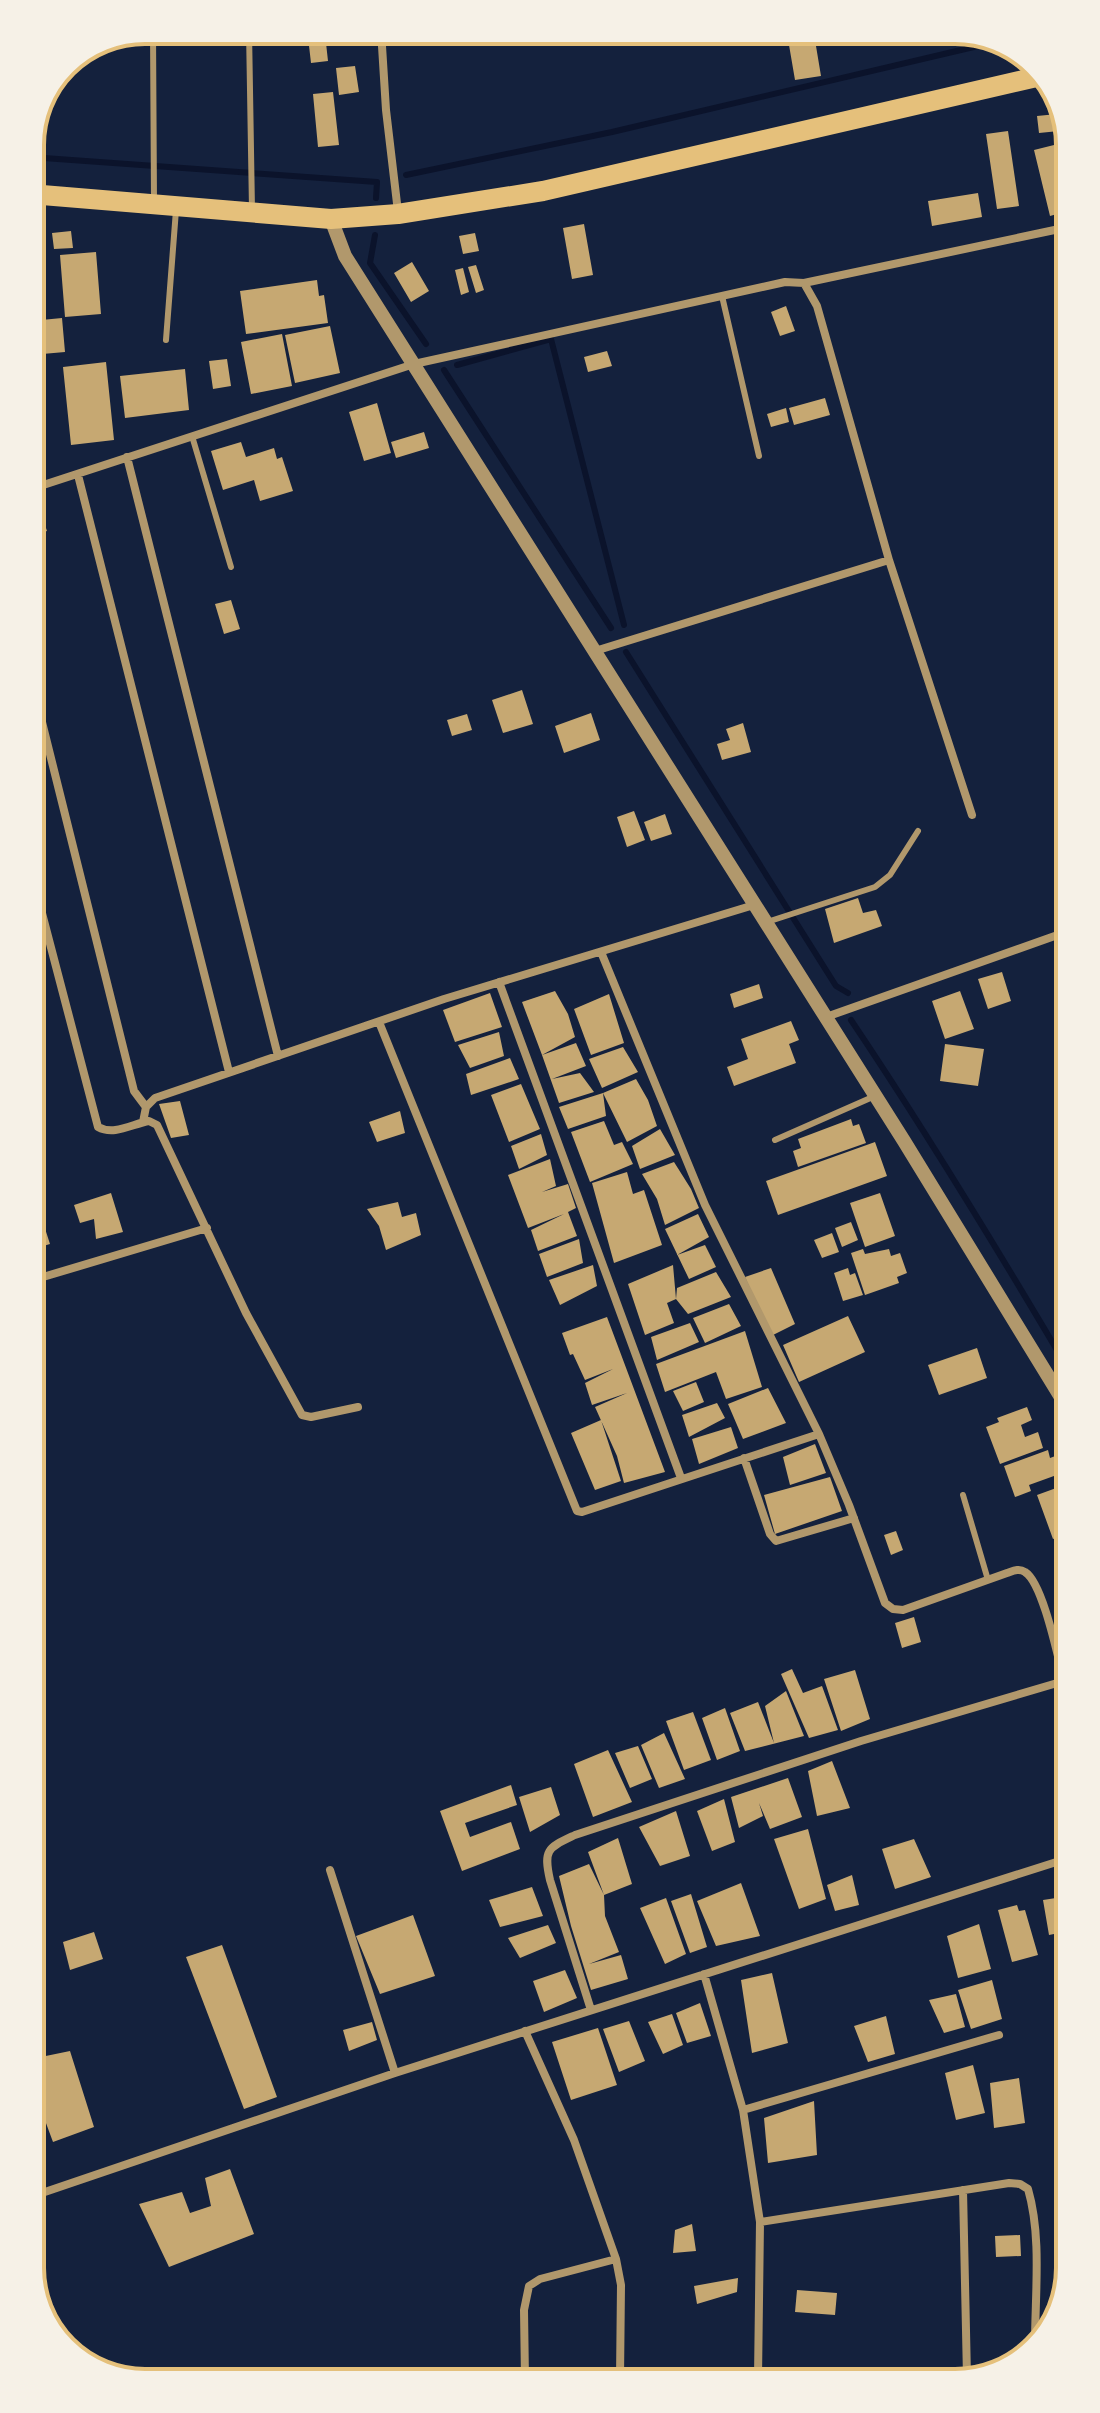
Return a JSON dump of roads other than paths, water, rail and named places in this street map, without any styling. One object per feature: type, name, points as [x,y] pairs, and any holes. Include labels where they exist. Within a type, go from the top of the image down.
[{"type":"main road","points":[[44,195],[331,219],[398,214],[543,191],[1030,79]]},
{"type":"street","points":[[382,44],[398,214]]},
{"type":"street","points":[[331,219],[345,256],[875,1096],[1056,1389]]},
{"type":"street","points":[[44,485],[414,364],[785,282],[804,283],[1056,230]]},
{"type":"street","points":[[804,283],[817,306],[889,560],[972,815]]},
{"type":"street","points":[[127,457],[278,1056]]},
{"type":"street","points":[[78,475],[229,1072]]},
{"type":"street","points":[[595,651],[889,560]]},
{"type":"street","points":[[44,730],[134,1091],[146,1107]]},
{"type":"street","points":[[143,1122],[146,1107],[155,1098],[499,982],[754,905]]},
{"type":"street","points":[[44,921],[98,1127],[113,1131],[149,1121],[157,1125],[246,1313],[302,1415],[311,1417],[358,1407]]},
{"type":"street","points":[[824,1018],[1056,936]]},
{"type":"street","points":[[601,952],[705,1205],[819,1434],[885,1603],[893,1609],[903,1610],[1019,1569],[1034,1581],[1056,1652]]},
{"type":"street","points":[[499,982],[681,1478]]},
{"type":"street","points":[[379,1022],[577,1511],[582,1512],[819,1434]]},
{"type":"street","points":[[44,1277],[207,1228]]},
{"type":"street","points":[[744,1458],[770,1534],[776,1541],[854,1518]]},
{"type":"street","points":[[591,2010],[545,1860],[552,1846],[575,1835],[861,1741],[1056,1683]]},
{"type":"street","points":[[44,2192],[395,2073],[1056,1862]]},
{"type":"street","points":[[330,1870],[395,2073]]},
{"type":"street","points":[[704,1974],[743,2110],[760,2222],[758,2369]]},
{"type":"street","points":[[525,2031],[574,2140],[616,2259],[621,2285],[620,2369]]},
{"type":"street","points":[[743,2110],[999,2035]]},
{"type":"street","points":[[760,2222],[1009,2183],[1020,2184],[1028,2189],[1036,2252],[1035,2328]]},
{"type":"street","points":[[963,2190],[967,2368]]},
{"type":"street","points":[[525,2369],[524,2310],[529,2286],[540,2279],[616,2259]]},
{"type":"lane","points":[[153,44],[154,206]]},
{"type":"lane","points":[[249,44],[252,212]]},
{"type":"lane","points":[[166,340],[176,206]]},
{"type":"lane","points":[[722,296],[759,456]]},
{"type":"lane","points":[[192,436],[231,567]]},
{"type":"lane","points":[[765,923],[875,887],[890,875],[918,831]]},
{"type":"lane","points":[[775,1140],[875,1096]]},
{"type":"lane","points":[[963,1495],[988,1580]]},
{"type":"waterway","points":[[406,175],[612,132],[977,46]]},
{"type":"waterway","points":[[44,158],[377,182],[376,198]]},
{"type":"waterway","points":[[375,235],[370,263],[426,344]]},
{"type":"waterway","points":[[457,365],[551,339],[624,625]]},
{"type":"waterway","points":[[444,370],[611,628]]},
{"type":"waterway","points":[[626,652],[836,986],[848,993]]},
{"type":"waterway","points":[[851,1020],[962,1192],[1056,1349]]}]
